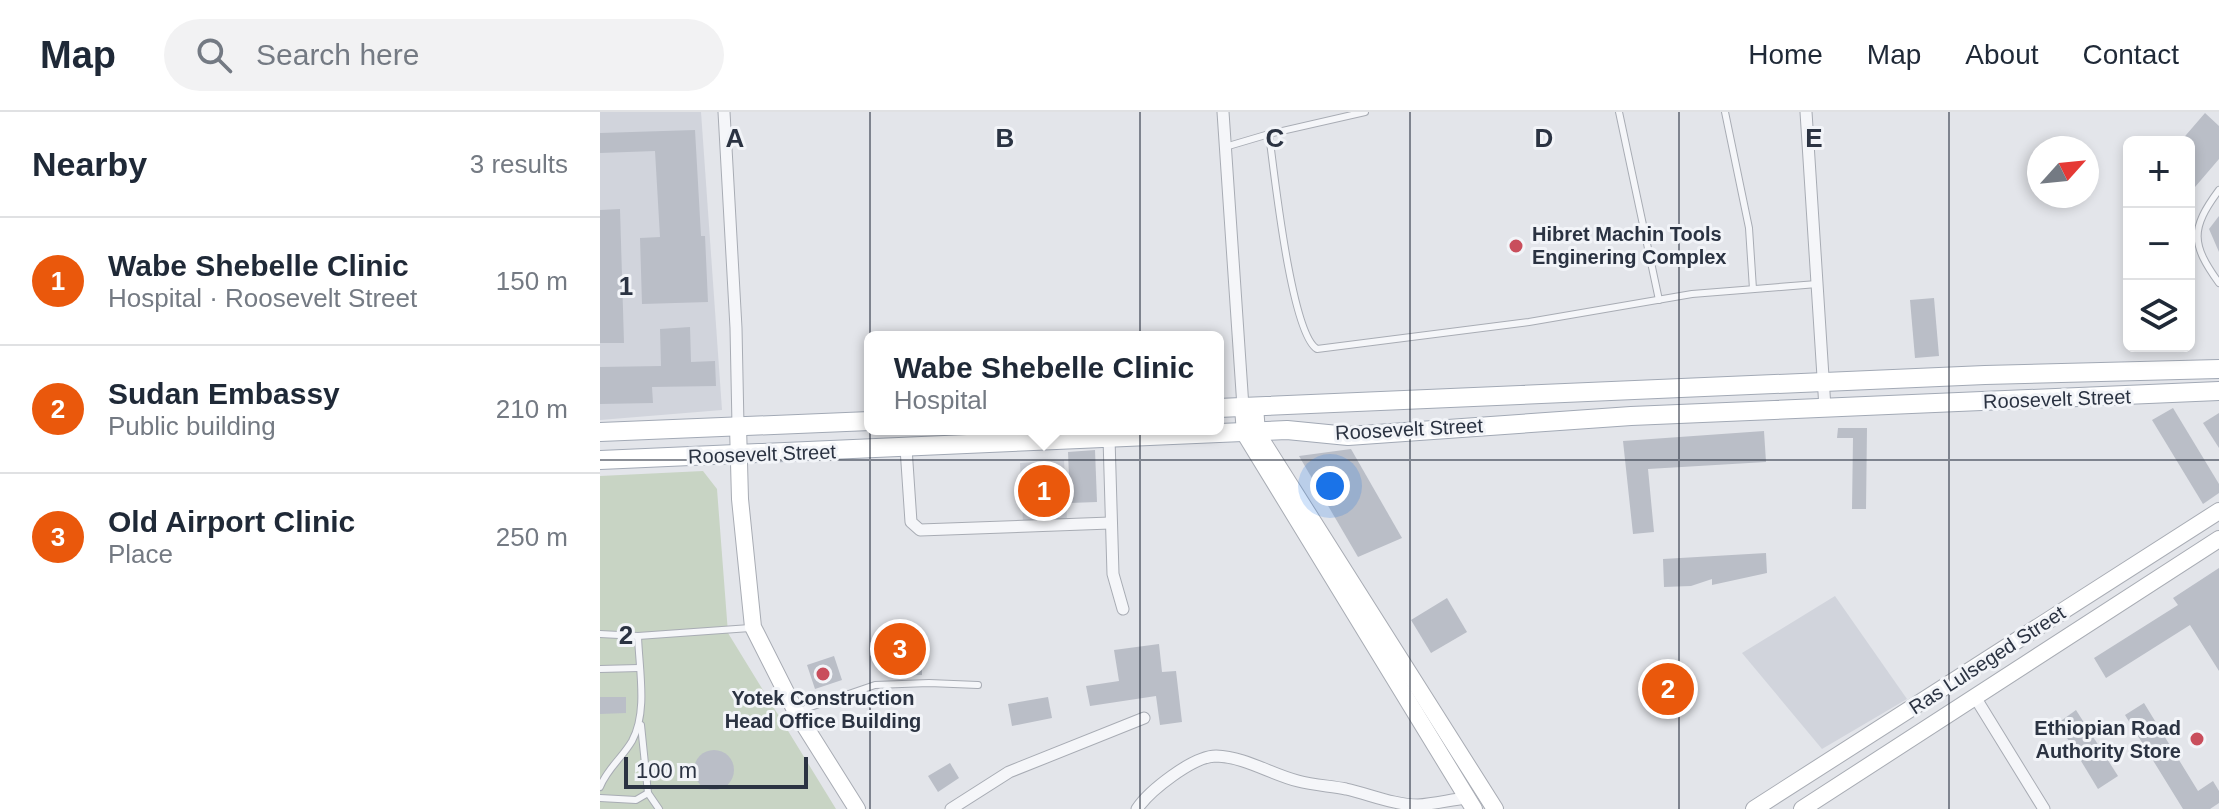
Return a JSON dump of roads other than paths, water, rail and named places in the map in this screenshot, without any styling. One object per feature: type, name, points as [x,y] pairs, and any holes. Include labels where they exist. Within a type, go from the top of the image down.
[{"type":"main road","name":"Roosevelt Street","points":[[1224,408],[1985,375],[2219,369]]},
{"type":"main road","points":[[1985,375],[1987,401]]},
{"type":"main road","name":"Roosevelt Street","points":[[1224,434],[1287,430],[1348,436],[1631,416],[2219,391]]},
{"type":"main road","name":"Roosevelt Street","points":[[600,432],[864,421]]},
{"type":"main road","name":"Roosevelt Street","points":[[600,460],[906,448],[1005,436],[1109,438],[1194,435]]},
{"type":"street","points":[[724,112],[736,328],[740,499],[753,627],[796,712],[857,809]]},
{"type":"street","points":[[1137,809],[1145,797],[1186,768],[1204,757],[1217,756],[1252,763],[1296,781],[1390,800],[1417,805],[1470,803],[1251,433],[1223,112]]},
{"type":"street","points":[[1806,112],[1825,408]]},
{"type":"street","points":[[1251,433],[1495,809]]},
{"type":"street","points":[[1109,438],[1113,574],[1123,609]]},
{"type":"street","points":[[906,448],[911,522],[920,530],[1110,523]]},
{"type":"street","points":[[2213,515],[2219,538]]},
{"type":"street","name":"Ras Lulseged Street","points":[[1754,809],[2213,515]]},
{"type":"street","name":"Ras Lulseged Street","points":[[1802,809],[2219,538]]},
{"type":"street","points":[[2142,561],[2155,579]]},
{"type":"street","points":[[1953,681],[1971,699],[2044,809]]},
{"type":"street","points":[[951,809],[1009,772],[1144,718]]},
{"type":"lane","points":[[1225,147],[1365,112]]},
{"type":"lane","points":[[1619,112],[1659,300]]},
{"type":"lane","points":[[1725,112],[1749,228],[1753,289]]},
{"type":"lane","points":[[1269,134],[1294,297],[1306,338],[1317,349],[1529,322],[1692,294],[1817,284]]},
{"type":"lane","points":[[2219,190],[2203,211],[2197,230],[2202,259],[2219,283]]},
{"type":"lane","points":[[600,634],[638,636],[753,627]]},
{"type":"lane","points":[[638,636],[641,722],[648,793],[659,809]]},
{"type":"lane","points":[[600,669],[639,668]]},
{"type":"lane","points":[[796,712],[875,685],[978,685]]},
{"type":"lane","points":[[600,787],[641,722]]},
{"type":"lane","points":[[600,798],[636,800],[648,793]]},
{"type":"lane","points":[[636,800],[637,809]]},
{"type":"place","name":"Hibret Machin Tools Enginering Complex","points":[[1516,246]]},
{"type":"place","name":"Wabe Shebelle Clinic","points":[[1044,491]]},
{"type":"place","name":"Old Airport Clinic","points":[[900,649]]},
{"type":"place","name":"Yotek Construction Head Office Building","points":[[823,674]]},
{"type":"place","name":"Sudan Embassy","points":[[1668,689]]},
{"type":"place","name":"Ethiopian Road Authority Store","points":[[2197,739]]}]
